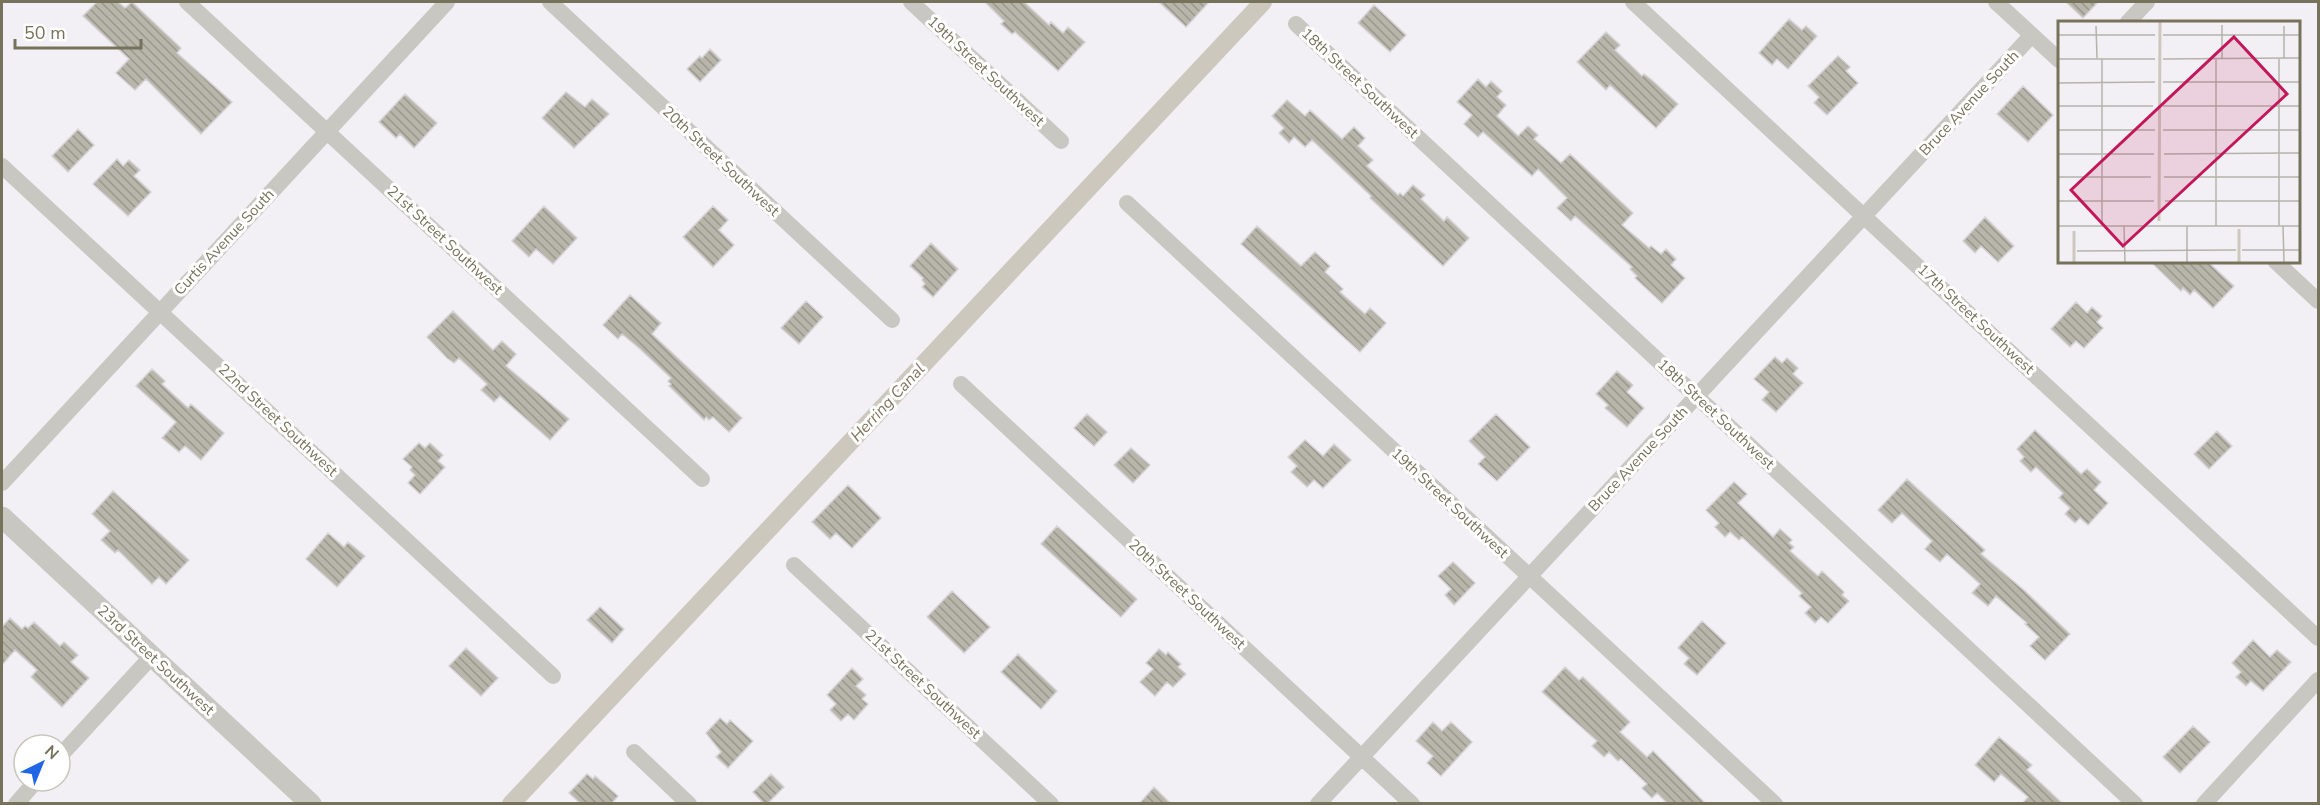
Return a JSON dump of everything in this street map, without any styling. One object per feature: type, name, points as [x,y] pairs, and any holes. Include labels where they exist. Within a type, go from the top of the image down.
[{"type":"street","name":"21st Street Southwest","points":[[187,2],[702,479]]},
{"type":"street","name":"Curtis Avenue South","points":[[2,483],[159,310],[447,2]]},
{"type":"street","name":"20th Street Southwest","points":[[550,2],[892,320]]},
{"type":"street","name":"19th Street Southwest","points":[[911,2],[1060,141]]},
{"type":"street","name":"17th Street Southwest","points":[[1633,2],[2319,638]]},
{"type":"street","points":[[1996,2],[2058,59]]},
{"type":"street","points":[[2129,21],[2147,2]]},
{"type":"street","name":"18th Street Southwest","points":[[1296,24],[2135,804]]},
{"type":"street","name":"Bruce Avenue South","points":[[1318,804],[2031,36]]},
{"type":"street","name":"22nd Street Southwest","points":[[2,166],[553,676]]},
{"type":"street","name":"19th Street Southwest","points":[[1127,202],[1775,804]]},
{"type":"street","points":[[2276,262],[2319,301]]},
{"type":"street","name":"20th Street Southwest","points":[[961,384],[1412,804]]},
{"type":"street","name":"23rd Street Southwest","points":[[2,517],[311,804]]},
{"type":"street","name":"21st Street Southwest","points":[[794,564],[1052,804]]},
{"type":"street","points":[[72,743],[152,656]]},
{"type":"street","points":[[2204,804],[2319,680]]},
{"type":"street","points":[[634,752],[689,804]]},
{"type":"building","points":[[97,2],[118,2],[125,8],[132,2],[181,48],[177,53],[232,102],[201,134],[146,79],[135,90],[116,73],[129,59],[83,16]]},
{"type":"building","points":[[985,2],[1024,2],[1049,25],[1051,22],[1063,33],[1068,27],[1085,42],[1058,71],[1015,32],[1012,34],[1001,24],[1004,21]]},
{"type":"building","points":[[1159,2],[1209,2],[1186,27]]},
{"type":"building","points":[[2066,2],[2098,2],[2083,18]]},
{"type":"building","points":[[1374,5],[1406,35],[1390,52],[1358,23]]},
{"type":"building","points":[[1789,19],[1802,30],[1806,26],[1817,36],[1788,69],[1777,59],[1772,65],[1759,53]]},
{"type":"building","points":[[1606,32],[1620,45],[1615,50],[1642,76],[1644,74],[1653,81],[1678,104],[1656,128],[1610,85],[1606,90],[1577,62]]},
{"type":"building","points":[[710,49],[721,60],[700,82],[687,69]]},
{"type":"building","points":[[1838,56],[1850,67],[1846,71],[1858,83],[1827,115],[1814,103],[1819,97],[1808,86]]},
{"type":"building","points":[[1478,79],[1486,87],[1491,81],[1502,91],[1497,97],[1506,105],[1497,116],[1518,136],[1528,126],[1538,135],[1534,139],[1561,163],[1570,154],[1633,213],[1622,225],[1649,248],[1651,246],[1661,254],[1666,249],[1676,259],[1671,265],[1685,278],[1662,303],[1635,278],[1637,276],[1630,269],[1632,267],[1575,216],[1571,221],[1557,208],[1567,198],[1538,169],[1532,176],[1483,132],[1478,137],[1464,124],[1472,115],[1457,102]]},
{"type":"building","points":[[2023,86],[2053,115],[2028,142],[1997,114]]},
{"type":"building","points":[[566,92],[585,107],[592,99],[609,114],[574,148],[542,118]]},
{"type":"building","points":[[405,94],[437,123],[414,148],[400,134],[396,138],[379,122]]},
{"type":"building","points":[[1287,100],[1305,116],[1310,110],[1342,139],[1354,127],[1365,138],[1358,146],[1373,160],[1367,166],[1398,195],[1400,193],[1403,196],[1413,185],[1425,195],[1421,199],[1444,221],[1447,217],[1469,238],[1443,266],[1312,140],[1305,147],[1294,137],[1289,143],[1279,133],[1284,128],[1272,116]]},
{"type":"building","points":[[78,129],[94,145],[68,172],[52,156]]},
{"type":"building","points":[[117,159],[123,166],[129,160],[140,170],[134,176],[151,192],[128,216],[93,184]]},
{"type":"building","points":[[544,206],[577,238],[553,264],[536,249],[529,257],[512,241]]},
{"type":"building","points":[[713,206],[728,220],[719,230],[734,245],[713,267],[683,237]]},
{"type":"building","points":[[1985,217],[2014,246],[1998,262],[1981,246],[1975,253],[1963,241]]},
{"type":"building","points":[[1257,226],[1301,266],[1315,252],[1330,266],[1325,272],[1343,289],[1340,292],[1365,314],[1370,308],[1386,323],[1360,352],[1241,244]]},
{"type":"building","points":[[931,243],[958,269],[933,297],[922,287],[925,284],[923,278],[910,266]]},
{"type":"building","points":[[2151,262],[2208,262],[2234,286],[2213,308],[2194,290],[2190,295],[2183,288],[2181,291]]},
{"type":"building","points":[[630,295],[661,323],[652,334],[742,418],[729,432],[713,417],[709,420],[706,417],[704,420],[669,386],[671,384],[668,381],[671,378],[622,334],[618,339],[603,325]]},
{"type":"building","points":[[806,301],[823,317],[799,344],[781,328]]},
{"type":"building","points":[[2076,302],[2087,313],[2092,307],[2102,316],[2097,322],[2103,328],[2084,348],[2076,341],[2070,347],[2051,329]]},
{"type":"building","points":[[453,311],[493,350],[502,341],[516,354],[506,366],[569,419],[550,440],[500,396],[494,402],[481,390],[487,384],[459,358],[454,363],[447,358],[427,337]]},
{"type":"building","points":[[1775,357],[1782,363],[1787,358],[1798,368],[1793,374],[1803,383],[1776,412],[1762,400],[1769,392],[1754,379]]},
{"type":"building","points":[[152,369],[165,381],[162,384],[188,408],[191,404],[224,433],[201,460],[185,446],[179,452],[162,438],[176,422],[136,386]]},
{"type":"building","points":[[1617,371],[1633,385],[1627,392],[1644,408],[1627,427],[1605,408],[1608,405],[1596,394]]},
{"type":"building","points":[[1087,414],[1107,432],[1094,446],[1074,428]]},
{"type":"building","points":[[1496,414],[1530,447],[1497,481],[1478,464],[1485,457],[1469,441]]},
{"type":"building","points":[[2035,430],[2081,474],[2087,469],[2101,482],[2094,490],[2108,503],[2088,525],[2080,518],[2075,523],[2065,514],[2070,508],[2059,498],[2063,493],[2036,467],[2031,472],[2020,461],[2024,457],[2017,449]]},
{"type":"building","points":[[2217,431],[2232,446],[2209,469],[2194,454]]},
{"type":"building","points":[[1305,440],[1323,456],[1334,444],[1351,460],[1323,488],[1314,480],[1307,487],[1291,472],[1297,466],[1288,457]]},
{"type":"building","points":[[419,443],[425,448],[430,443],[443,455],[438,461],[445,467],[420,494],[408,483],[415,475],[410,470],[412,467],[403,459]]},
{"type":"building","points":[[1131,448],[1150,465],[1133,483],[1114,465]]},
{"type":"building","points":[[1907,479],[1985,550],[1981,554],[2025,591],[2070,634],[2045,660],[2030,646],[2039,637],[2025,624],[2027,623],[1996,596],[1988,606],[1972,593],[1980,584],[1947,554],[1940,562],[1925,549],[1932,541],[1902,513],[1892,523],[1878,510]]},
{"type":"building","points":[[1734,482],[1747,494],[1738,503],[1773,537],[1780,529],[1792,540],[1789,543],[1794,547],[1790,551],[1818,576],[1822,571],[1844,592],[1842,595],[1849,601],[1828,623],[1821,617],[1815,623],[1805,613],[1811,607],[1799,596],[1802,593],[1742,537],[1739,540],[1730,532],[1725,537],[1715,527],[1719,523],[1706,510]]},
{"type":"building","points":[[848,485],[881,518],[852,548],[836,533],[830,539],[812,522]]},
{"type":"building","points":[[113,491],[189,560],[166,584],[159,577],[152,584],[118,550],[115,553],[101,540],[110,531],[92,514]]},
{"type":"building","points":[[1057,526],[1137,599],[1121,617],[1041,544]]},
{"type":"building","points":[[328,533],[344,547],[348,542],[365,556],[337,587],[306,559]]},
{"type":"building","points":[[1453,562],[1475,583],[1454,605],[1445,595],[1451,589],[1438,576]]},
{"type":"building","points":[[952,591],[990,627],[964,653],[927,617]]},
{"type":"building","points":[[600,607],[624,629],[612,643],[587,620]]},
{"type":"building","points":[[10,618],[22,629],[25,626],[28,628],[34,622],[60,646],[64,642],[78,655],[71,662],[89,678],[62,707],[31,677],[37,670],[15,650],[2,665],[2,627]]},
{"type":"building","points":[[1702,621],[1726,643],[1697,675],[1684,664],[1689,658],[1678,648]]},
{"type":"building","points":[[2253,640],[2270,657],[2277,650],[2291,662],[2263,691],[2251,681],[2246,686],[2236,677],[2241,672],[2232,663]]},
{"type":"building","points":[[466,648],[498,678],[481,696],[449,666]]},
{"type":"building","points":[[1159,649],[1166,655],[1168,652],[1181,664],[1178,667],[1186,674],[1173,687],[1167,682],[1155,696],[1140,682],[1153,669],[1146,663]]},
{"type":"building","points":[[1018,654],[1057,691],[1041,709],[1001,672]]},
{"type":"building","points":[[1565,667],[1579,680],[1583,677],[1630,722],[1620,732],[1647,757],[1653,751],[1706,804],[1668,804],[1657,793],[1652,798],[1642,788],[1647,784],[1621,759],[1618,761],[1609,752],[1604,757],[1592,746],[1597,741],[1542,692]]},
{"type":"building","points":[[852,668],[863,679],[856,686],[866,695],[862,699],[868,704],[854,720],[848,714],[841,721],[830,710],[836,704],[827,695]]},
{"type":"building","points":[[720,718],[727,724],[730,720],[753,741],[728,768],[716,757],[721,752],[706,733]]},
{"type":"building","points":[[1433,722],[1442,731],[1451,722],[1472,742],[1441,776],[1427,763],[1433,756],[1416,741]]},
{"type":"building","points":[[2193,726],[2210,742],[2180,773],[2163,757]]},
{"type":"building","points":[[1999,737],[2032,765],[2027,770],[2063,804],[2022,804],[2028,797],[2001,774],[1994,782],[1975,765]]},
{"type":"building","points":[[587,774],[593,779],[595,776],[618,796],[611,804],[581,804],[569,793]]},
{"type":"building","points":[[771,774],[784,787],[767,804],[764,804],[753,792]]},
{"type":"building","points":[[1154,787],[1171,804],[1139,804]]},
{"type":"waterway","name":"Herring Canal","points":[[511,804],[1263,2]]}]
